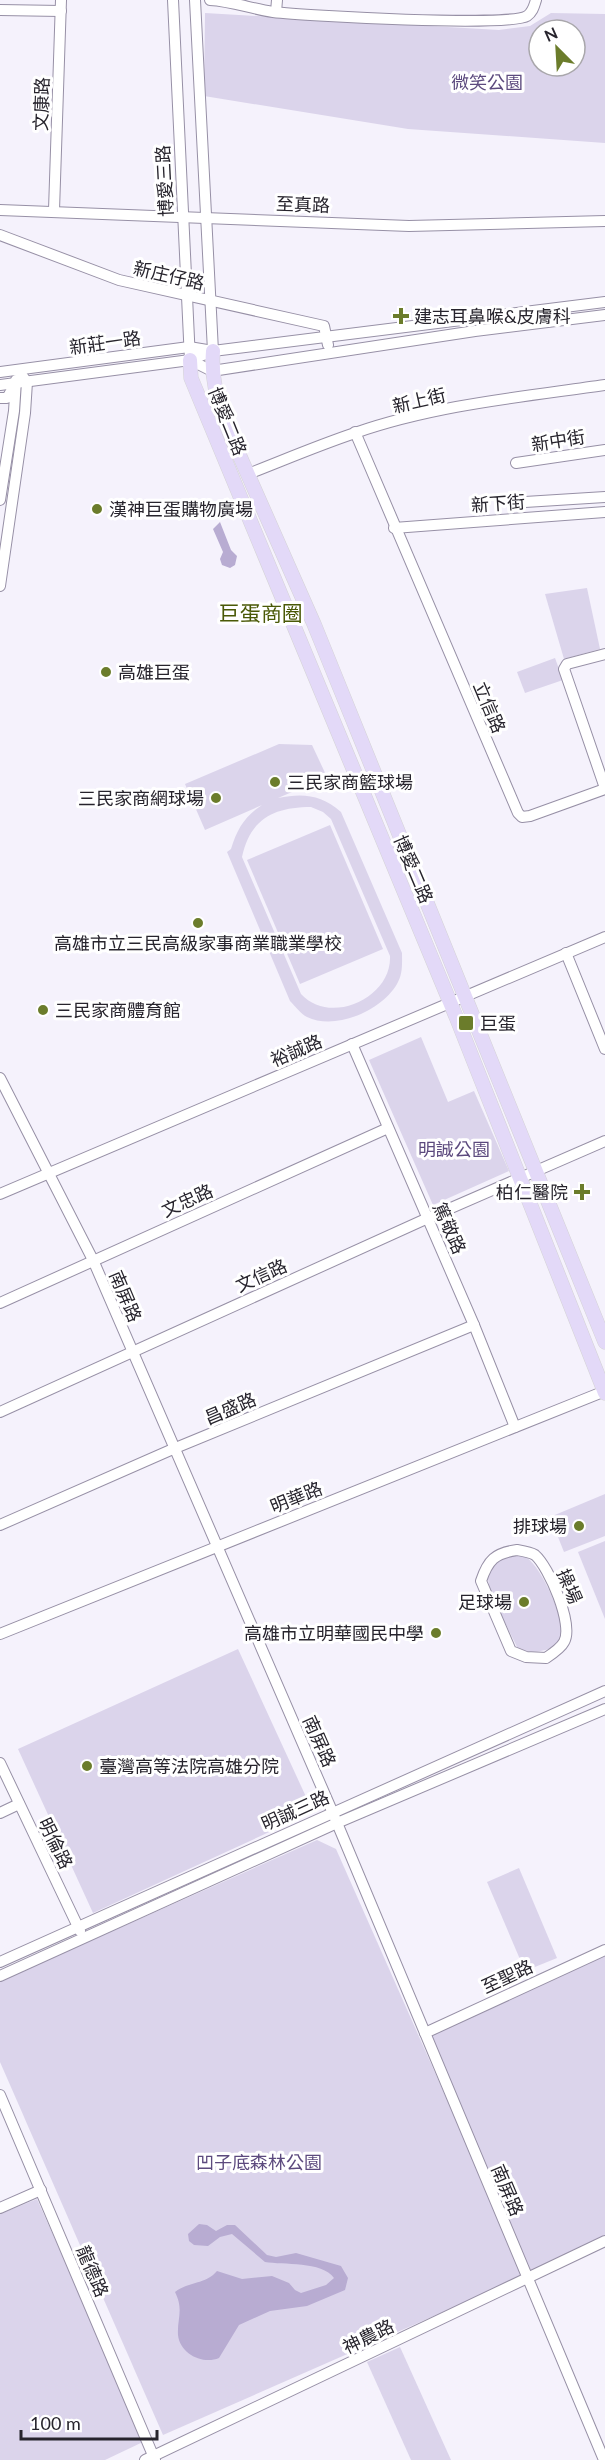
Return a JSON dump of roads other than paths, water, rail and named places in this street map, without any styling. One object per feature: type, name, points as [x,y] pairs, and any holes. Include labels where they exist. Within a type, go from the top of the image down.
[{"type":"main road","name":"博愛二路","points":[[213,351],[212,371],[215,396],[314,624],[605,1342]]},
{"type":"main road","name":"博愛二路","points":[[189,353],[191,378],[197,394],[450,1002],[605,1392]]},
{"type":"street","name":"博愛三路","points":[[173,0],[189,353]]},
{"type":"street","points":[[195,0],[213,351]]},
{"type":"street","points":[[210,0],[276,12],[477,21],[515,20],[531,12],[536,0]]},
{"type":"street","points":[[276,12],[277,0]]},
{"type":"street","points":[[0,10],[61,5]]},
{"type":"street","name":"文康路","points":[[54,210],[61,5]]},
{"type":"street","name":"至真路","points":[[0,210],[54,210],[409,226],[605,221]]},
{"type":"street","name":"新庄仔路","points":[[0,235],[119,280],[324,326],[327,338]]},
{"type":"street","points":[[189,353],[327,338],[605,302]]},
{"type":"street","points":[[189,353],[212,371],[330,352],[605,315]]},
{"type":"street","points":[[327,338],[330,352]]},
{"type":"street","name":"新莊一路","points":[[0,372],[189,353]]},
{"type":"street","name":"新莊一路","points":[[0,385],[189,353]]},
{"type":"street","points":[[0,586],[25,413],[18,370]]},
{"type":"street","points":[[0,399],[7,398],[21,383]]},
{"type":"street","points":[[0,500],[14,411],[21,383]]},
{"type":"street","name":"新上街","points":[[249,474],[355,432],[476,404],[605,385]]},
{"type":"street","points":[[355,432],[394,528]]},
{"type":"street","name":"新中街","points":[[516,463],[605,450]]},
{"type":"street","name":"新下街","points":[[525,502],[605,497]]},
{"type":"street","name":"新下街","points":[[394,528],[605,512]]},
{"type":"street","name":"立信路","points":[[394,528],[518,813],[522,817],[530,816],[605,788]]},
{"type":"street","points":[[605,654],[567,664],[564,669],[605,788]]},
{"type":"street","name":"裕誠路","points":[[0,1194],[605,937]]},
{"type":"street","points":[[566,953],[605,1048]]},
{"type":"street","name":"篤敬路","points":[[352,1044],[474,1325],[515,1427]]},
{"type":"street","name":"南屏路","points":[[0,1078],[93,1260],[173,1449],[337,1822],[604,2460]]},
{"type":"street","name":"文忠路","points":[[0,1303],[388,1128]]},
{"type":"street","name":"文信路","points":[[0,1412],[535,1170],[605,1142]]},
{"type":"street","points":[[0,1188],[14,1188]]},
{"type":"street","name":"昌盛路","points":[[0,1525],[173,1449],[474,1325]]},
{"type":"street","name":"明華路","points":[[0,1634],[605,1392]]},
{"type":"street","name":"操場","points":[[517,1550],[533,1553],[541,1562],[557,1596],[568,1630],[564,1643],[546,1658],[526,1657],[511,1651],[497,1621],[481,1581],[486,1564],[499,1552],[517,1550]]},
{"type":"street","name":"明誠三路","points":[[0,1962],[332,1811],[605,1691]]},
{"type":"street","name":"明誠三路","points":[[0,1976],[337,1822],[605,1709]]},
{"type":"street","name":"明倫路","points":[[0,1763],[82,1937]]},
{"type":"street","points":[[0,1813],[19,1804]]},
{"type":"street","points":[[282,1834],[287,1845]]},
{"type":"street","name":"至聖路","points":[[425,2033],[605,1950]]},
{"type":"street","name":"龍德路","points":[[0,2095],[151,2459]]},
{"type":"street","points":[[0,2208],[41,2190]]},
{"type":"street","name":"神農路","points":[[151,2459],[605,2241]]},
{"type":"place","name":"建志耳鼻喉&皮膚科","points":[[401,316]]},
{"type":"place","name":"漢神巨蛋購物廣場","points":[[97,509]]},
{"type":"place","name":"高雄巨蛋","points":[[106,672]]},
{"type":"place","name":"三民家商籃球場","points":[[275,782]]},
{"type":"place","name":"三民家商網球場","points":[[216,798]]},
{"type":"place","name":"高雄市立三民高級家事商業職業學校","points":[[198,923]]},
{"type":"place","name":"三民家商體育館","points":[[43,1010]]},
{"type":"place","name":"巨蛋","points":[[466,1023]]},
{"type":"place","name":"柏仁醫院","points":[[582,1192]]},
{"type":"place","name":"排球場","points":[[579,1526]]},
{"type":"place","name":"足球場","points":[[524,1602]]},
{"type":"place","name":"高雄市立明華國民中學","points":[[436,1633]]},
{"type":"place","name":"臺灣高等法院高雄分院","points":[[87,1766]]},
{"type":"district","name":"巨蛋商圈","points":[[261,612]]},
{"type":"park label","name":"微笑公園","points":[[487,82]]},
{"type":"park label","name":"明誠公園","points":[[454,1149]]},
{"type":"park label","name":"凹子底森林公園","points":[[259,2162]]}]
